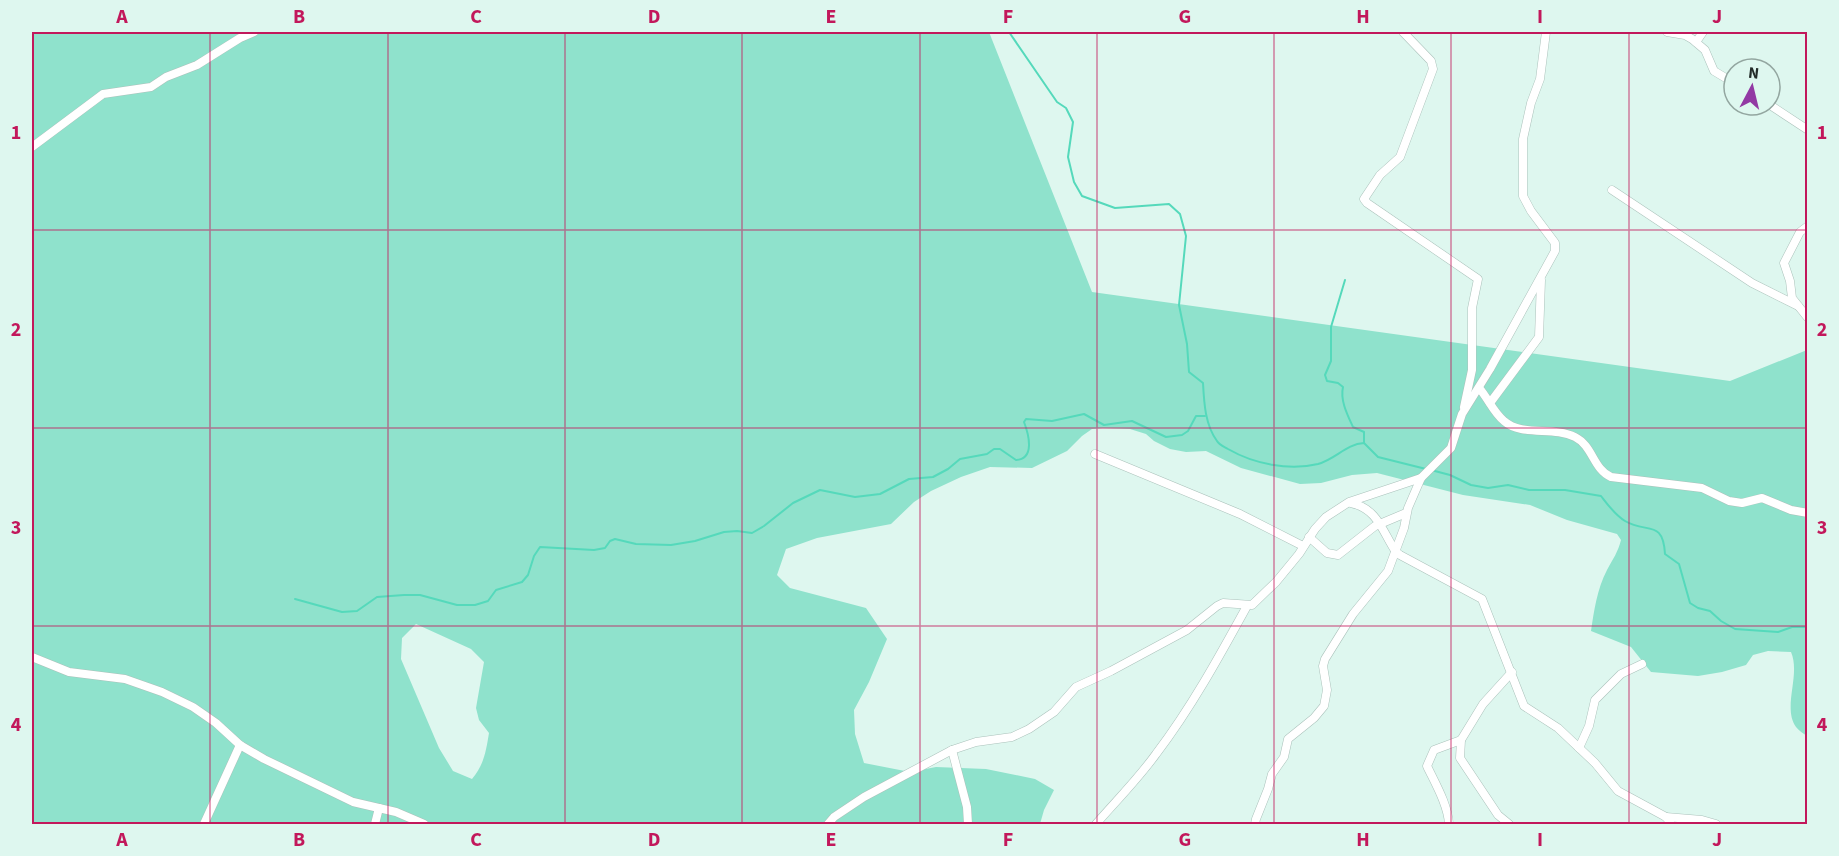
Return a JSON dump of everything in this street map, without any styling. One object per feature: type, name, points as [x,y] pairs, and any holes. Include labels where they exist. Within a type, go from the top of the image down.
[{"type":"street","points":[[32,147],[103,94],[151,87],[166,77],[197,65],[240,38],[254,32]]},
{"type":"street","points":[[1255,825],[1272,774],[1284,757],[1288,739],[1314,718],[1324,706],[1327,690],[1323,666],[1325,659],[1364,599],[1384,579],[1404,528],[1406,513],[1421,478],[1451,448],[1472,370],[1472,308],[1478,279],[1366,203],[1365,199],[1380,175],[1400,156],[1433,69],[1431,61],[1403,32]]},
{"type":"street","points":[[1462,414],[1541,279],[1556,247],[1523,196],[1523,139],[1540,79],[1546,32]]},
{"type":"street","points":[[1667,32],[1685,35],[1696,42],[1705,50],[1714,71],[1722,76]]},
{"type":"street","points":[[1696,42],[1703,32]]},
{"type":"street","points":[[1782,113],[1808,130]]},
{"type":"street","points":[[1612,190],[1752,283],[1798,306]]},
{"type":"street","points":[[1808,226],[1800,232],[1784,262],[1792,298],[1808,318]]},
{"type":"street","points":[[1490,403],[1539,337],[1541,279]]},
{"type":"street","points":[[1479,388],[1505,422],[1527,429],[1558,431],[1576,437],[1587,447],[1602,472],[1611,477],[1702,488],[1729,501],[1742,503],[1762,498],[1791,510],[1808,513]]},
{"type":"street","points":[[1095,454],[1240,514],[1303,546]]},
{"type":"street","points":[[828,825],[834,817],[864,797],[952,750],[976,742],[1018,734],[1054,712],[1076,687],[1187,630],[1217,606],[1223,603],[1252,605],[1261,599],[1295,559],[1309,537],[1326,517],[1350,502],[1421,478]]},
{"type":"street","points":[[1350,502],[1366,507],[1379,523],[1396,552],[1482,599],[1524,706],[1558,728],[1595,763],[1618,790],[1666,817],[1702,820],[1716,825]]},
{"type":"street","points":[[1791,510],[1808,505]]},
{"type":"street","points":[[1309,537],[1327,553],[1338,555],[1379,523],[1406,513]]},
{"type":"street","points":[[1096,825],[1178,724],[1215,665],[1246,606]]},
{"type":"street","points":[[32,657],[69,672],[125,680],[162,692],[193,707],[216,723],[240,745],[264,759],[337,796],[410,817],[424,825]]},
{"type":"street","points":[[1579,748],[1589,726],[1595,700],[1621,674],[1642,663]]},
{"type":"street","points":[[1509,825],[1498,815],[1460,758],[1461,740],[1483,704],[1512,672]]},
{"type":"street","points":[[1449,825],[1445,808],[1427,766],[1434,750],[1461,740]]},
{"type":"street","points":[[204,825],[240,745]]},
{"type":"street","points":[[952,750],[967,807],[968,825]]},
{"type":"street","points":[[375,825],[379,808]]},
{"type":"street","points":[[1666,817],[1671,825]]},
{"type":"green space","points":[[32,32],[989,32],[1092,292],[1730,381],[1807,350],[1807,736],[1797,728],[1792,719],[1794,661],[1791,652],[1768,651],[1753,655],[1746,665],[1698,676],[1651,672],[1631,647],[1591,631],[1596,600],[1621,540],[1617,534],[1567,520],[1530,505],[1463,495],[1377,473],[1352,475],[1321,483],[1300,484],[1241,468],[1206,451],[1186,452],[1170,449],[1146,434],[1130,429],[1103,428],[1092,429],[1067,451],[1032,468],[990,467],[961,477],[914,502],[891,524],[817,538],[786,549],[777,575],[790,588],[866,608],[887,639],[869,682],[854,710],[855,734],[864,763],[910,772],[936,767],[986,769],[1035,779],[1054,790],[1040,824],[32,824]],"holes":[[[416,624],[471,649],[484,662],[476,708],[479,720],[489,733],[482,763],[472,779],[453,771],[439,748],[401,659],[402,638]]]},
{"type":"waterway","points":[[1009,32],[1057,102],[1066,108],[1073,122],[1068,157],[1074,182],[1082,196],[1115,208],[1169,204],[1180,214],[1186,236],[1179,305],[1187,344],[1189,372],[1203,383],[1208,421],[1218,442],[1249,459],[1272,465],[1295,467],[1318,464],[1352,446],[1364,443],[1378,457],[1426,469]]},
{"type":"waterway","points":[[1345,280],[1331,327],[1331,361],[1325,375],[1327,381],[1338,383],[1343,387],[1342,397],[1346,412],[1353,427],[1364,432],[1364,443]]},
{"type":"waterway","points":[[295,599],[342,612],[357,611],[377,597],[404,595],[420,595],[457,605],[475,605],[488,601],[496,590],[522,582],[528,575],[534,556],[540,547],[594,550],[605,548],[610,541],[615,539],[636,544],[671,545],[695,541],[724,532],[752,533],[793,503],[820,490],[855,497],[880,494],[909,479],[933,477],[960,459],[987,454],[994,449],[1000,449],[1016,460],[1022,459],[1029,446],[1024,422],[1026,419],[1052,421],[1084,414],[1104,425],[1132,421],[1166,437],[1182,435],[1188,431],[1196,416],[1205,416]]},
{"type":"waterway","points":[[1431,470],[1450,475],[1471,485],[1488,488],[1508,485],[1529,490],[1565,490],[1601,496],[1625,521],[1652,529],[1661,536],[1665,554],[1679,564],[1690,603],[1710,611],[1735,629],[1778,632],[1792,627],[1808,627]]}]
